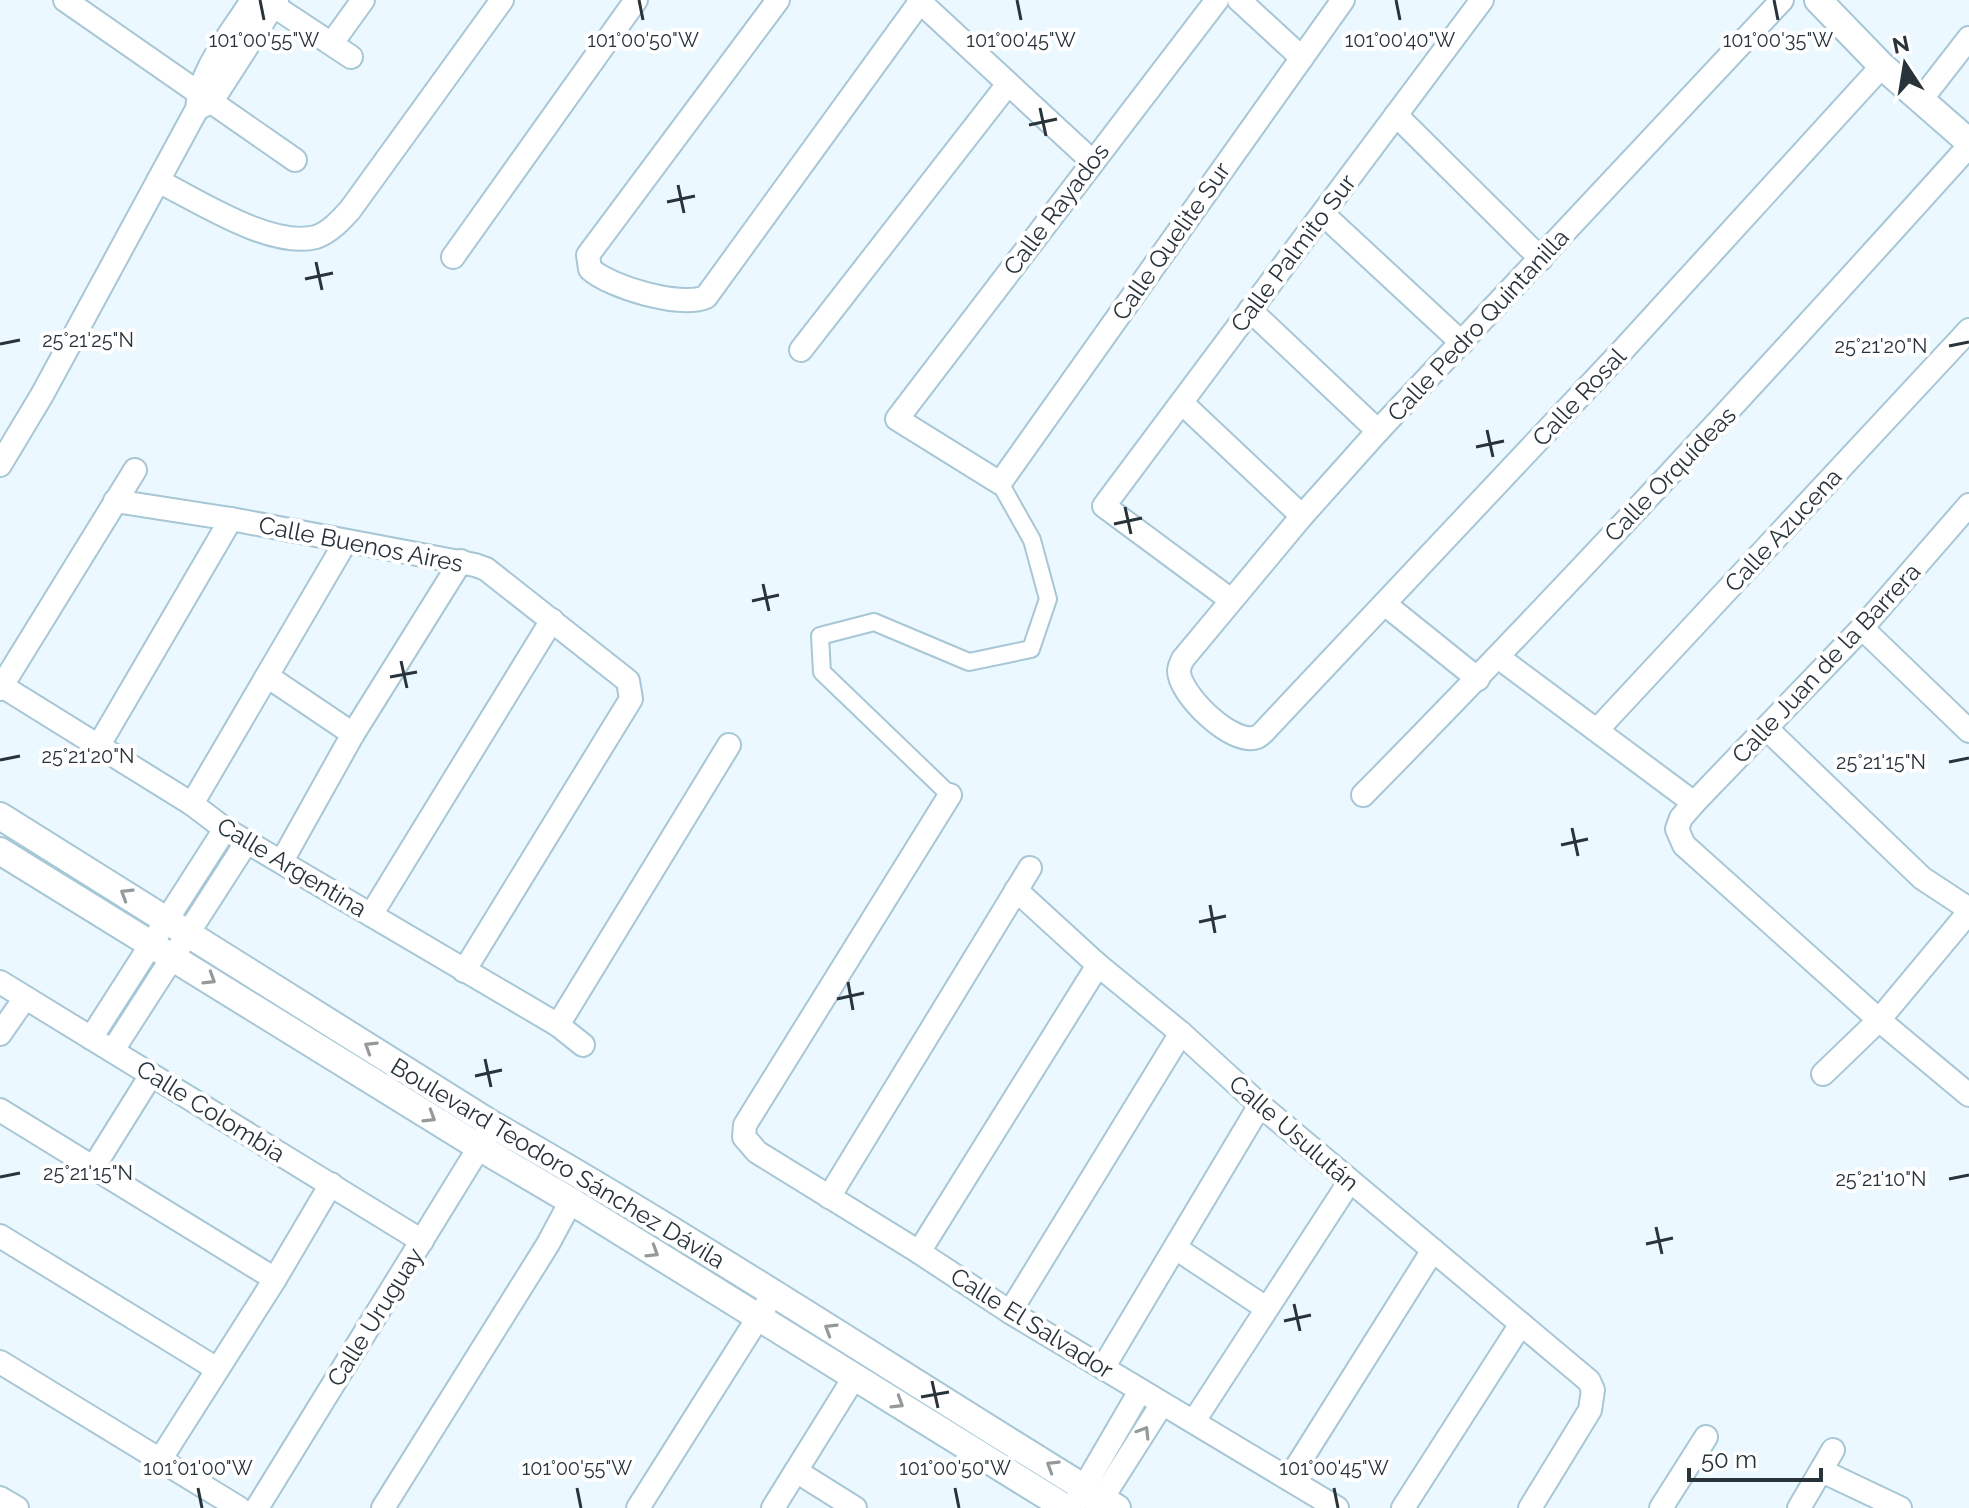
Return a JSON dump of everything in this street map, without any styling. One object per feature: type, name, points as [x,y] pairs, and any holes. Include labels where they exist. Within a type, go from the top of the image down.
[{"type":"street","points":[[65,0],[202,101],[295,160]]},
{"type":"street","points":[[332,43],[363,0]]},
{"type":"street","points":[[158,181],[274,235],[293,239],[314,237],[329,231],[350,210],[502,0]]},
{"type":"street","points":[[453,257],[636,0]]},
{"type":"street","points":[[778,0],[588,255],[590,269],[601,279],[679,301],[706,297],[919,1],[1092,161]]},
{"type":"street","name":"Calle Rayados","points":[[1000,483],[897,419],[1217,0]]},
{"type":"street","points":[[1239,0],[1302,58]]},
{"type":"street","name":"Calle Quelite Sur","points":[[1000,483],[1343,0]]},
{"type":"street","name":"Calle Palmito Sur","points":[[1231,600],[1104,506],[1482,0]]},
{"type":"street","name":"Calle Pedro Quintanilla","points":[[1271,724],[1258,737],[1245,739],[1233,734],[1191,698],[1179,672],[1183,659],[1302,516],[1378,431],[1782,0]]},
{"type":"street","points":[[0,465],[42,395],[202,101],[267,1],[351,57]]},
{"type":"street","points":[[1823,2],[1882,66],[1969,144]]},
{"type":"street","points":[[1920,101],[1969,38]]},
{"type":"street","name":"Calle Rosal","points":[[1271,724],[1386,605],[1882,66]]},
{"type":"street","points":[[801,350],[1008,84]]},
{"type":"street","points":[[1396,115],[1541,259]]},
{"type":"street","name":"Calle Orquídeas","points":[[1363,795],[1478,679],[1739,402],[1969,144]]},
{"type":"street","points":[[1323,214],[1462,343]]},
{"type":"street","points":[[1250,310],[1378,431]]},
{"type":"street","name":"Calle Azucena","points":[[1597,730],[1969,330]]},
{"type":"street","points":[[1182,403],[1302,516]]},
{"type":"street","points":[[1,688],[135,470]]},
{"type":"street","points":[[950,795],[822,672],[820,636],[874,622],[969,662],[1031,649],[1048,599],[1032,540],[1000,483]]},
{"type":"street","name":"Calle Buenos Aires","points":[[115,501],[461,561],[486,569],[628,681],[631,699],[464,971]]},
{"type":"street","points":[[99,745],[231,519]]},
{"type":"street","name":"Calle Juan de la Barrera","points":[[1687,810],[1965,520]]},
{"type":"street","points":[[192,804],[346,541]]},
{"type":"street","points":[[282,861],[353,734],[461,561]]},
{"type":"street","points":[[1386,605],[1478,679]]},
{"type":"street","points":[[371,915],[552,620]]},
{"type":"street","points":[[1862,628],[1969,731]]},
{"type":"street","points":[[1498,657],[1597,730],[1687,810],[1677,829],[1678,838],[1684,845],[1879,1020],[1969,1095]]},
{"type":"street","points":[[267,676],[353,734]]},
{"type":"street","name":"Calle Argentina","points":[[1,688],[99,745],[192,804],[246,843],[282,861],[558,1025],[583,1045]]},
{"type":"street","points":[[1767,729],[1922,878],[1969,910],[1879,1020],[1823,1074]]},
{"type":"street","points":[[558,1025],[729,745]]},
{"type":"street","name":"Calle El Salvador","points":[[950,795],[745,1125],[744,1137],[750,1146],[1010,1312],[1337,1508]]},
{"type":"street","name":"Boulevard Teodoro Sánchez Dávila","points":[[0,816],[178,926],[486,1136],[571,1201],[855,1376],[1089,1503]]},
{"type":"street","points":[[178,926],[225,829]]},
{"type":"street","points":[[91,1038],[246,843]]},
{"type":"street","name":"Boulevard Teodoro Sánchez Dávila","points":[[0,851],[162,950],[486,1136],[554,1159],[773,1294],[1089,1503]]},
{"type":"street","points":[[829,1197],[1030,868]]},
{"type":"street","name":"Calle Usulután","points":[[1016,890],[1260,1105],[1577,1369],[1593,1390],[1590,1410],[1530,1508]]},
{"type":"street","points":[[113,1050],[162,950]]},
{"type":"street","points":[[919,1252],[1098,965]]},
{"type":"street","name":"Calle Colombia","points":[[0,982],[422,1241]]},
{"type":"street","points":[[0,1034],[25,998]]},
{"type":"street","points":[[1010,1312],[1181,1033]]},
{"type":"street","points":[[93,1168],[151,1075]]},
{"type":"street","points":[[1103,1368],[1177,1249],[1260,1105]]},
{"type":"street","points":[[0,1110],[275,1279]]},
{"type":"street","name":"Calle Uruguay","points":[[257,1508],[486,1136]]},
{"type":"street","points":[[1194,1421],[1350,1181]]},
{"type":"street","points":[[160,1460],[275,1279],[331,1184]]},
{"type":"street","points":[[383,1508],[548,1244],[571,1201]]},
{"type":"street","points":[[0,1236],[217,1369]]},
{"type":"street","points":[[1177,1249],[1266,1308]]},
{"type":"street","points":[[1289,1479],[1433,1250]]},
{"type":"street","points":[[638,1508],[773,1294]]},
{"type":"street","points":[[1403,1508],[1521,1324]]},
{"type":"street","points":[[0,1362],[239,1508]]},
{"type":"street","points":[[773,1508],[855,1376]]},
{"type":"street","points":[[1089,1503],[1140,1391]]},
{"type":"street","points":[[1089,1503],[1162,1404]]},
{"type":"street","points":[[1661,1508],[1706,1437]]},
{"type":"street","points":[[1799,1508],[1833,1450]]},
{"type":"street","points":[[796,1471],[855,1508]]},
{"type":"street","points":[[1822,1471],[1900,1508]]},
{"type":"street","points":[[0,1498],[17,1508]]}]
